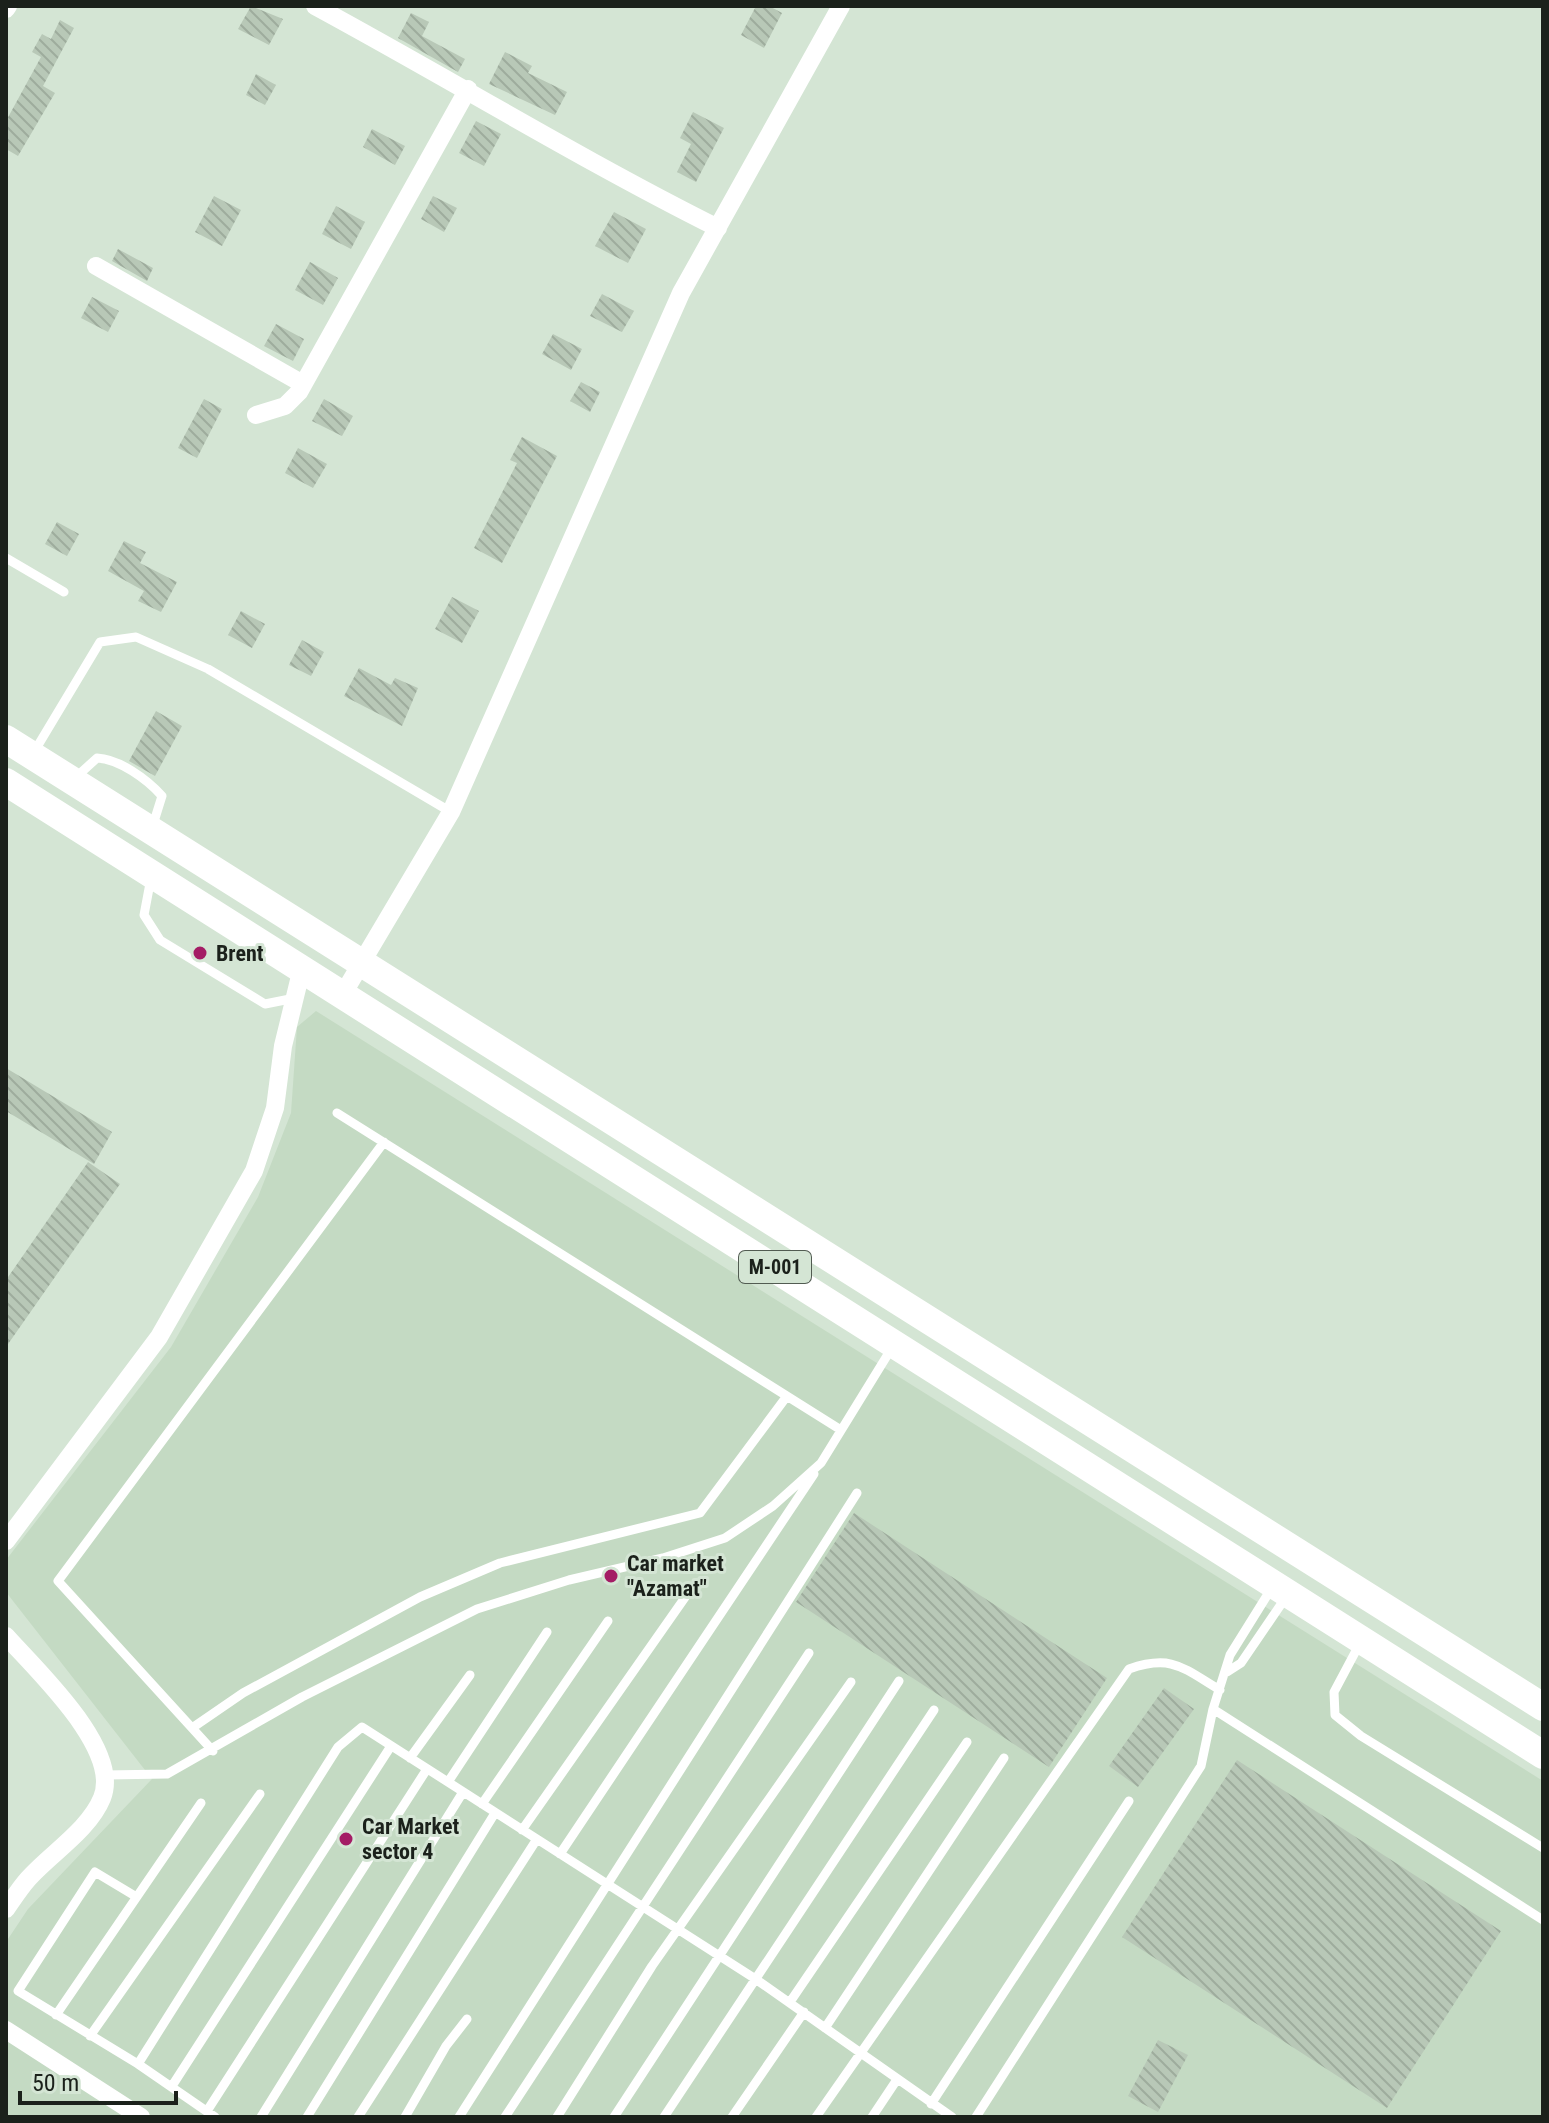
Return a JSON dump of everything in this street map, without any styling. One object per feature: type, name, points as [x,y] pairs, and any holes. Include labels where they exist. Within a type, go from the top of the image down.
[{"type":"main road","name":"M-001","points":[[6,739],[1543,1707]]},
{"type":"main road","name":"M-001","points":[[6,782],[1543,1755]]},
{"type":"main road","points":[[141,867],[152,830]]},
{"type":"street","points":[[315,6],[468,89],[608,173],[718,228]]},
{"type":"street","points":[[343,994],[451,812],[681,293],[841,6]]},
{"type":"street","points":[[256,415],[285,406],[303,384],[468,89]]},
{"type":"street","points":[[96,266],[303,384]]},
{"type":"street","points":[[6,1541],[159,1337],[254,1171],[275,1108],[283,1046],[302,968]]},
{"type":"street","points":[[6,1636],[68,1706],[96,1748],[106,1775],[102,1798],[84,1822],[27,1880],[6,1909]]},
{"type":"street","points":[[6,2030],[141,2117]]},
{"type":"lane","points":[[6,558],[64,592]]},
{"type":"lane","points":[[32,755],[100,642],[136,637],[208,669],[451,812]]},
{"type":"lane","points":[[72,780],[97,758],[108,758],[152,785],[162,796],[152,830]]},
{"type":"lane","points":[[141,867],[144,915],[160,940],[265,1004],[295,998]]},
{"type":"lane","points":[[337,1113],[841,1430]]},
{"type":"lane","points":[[213,1751],[58,1581],[384,1142]]},
{"type":"lane","points":[[560,1854],[821,1463],[895,1343]]},
{"type":"lane","points":[[192,1728],[243,1693],[420,1597],[487,1569],[700,1513],[787,1396]]},
{"type":"lane","points":[[106,1775],[167,1774],[213,1751],[302,1697],[477,1609],[569,1580],[663,1558],[725,1538],[773,1506],[821,1463]]},
{"type":"lane","points":[[459,2117],[857,1493]]},
{"type":"lane","points":[[976,2117],[1201,1766],[1213,1709],[1230,1655],[1282,1588]]},
{"type":"lane","points":[[1227,1672],[1241,1663],[1282,1588]]},
{"type":"lane","points":[[522,1830],[686,1596]]},
{"type":"lane","points":[[482,1804],[608,1621]]},
{"type":"lane","points":[[448,1782],[547,1632]]},
{"type":"lane","points":[[1362,1639],[1334,1692],[1335,1715],[1361,1736],[1543,1848]]},
{"type":"lane","points":[[505,2117],[809,1653]]},
{"type":"lane","points":[[816,2117],[1129,1669],[1156,1660],[1185,1669],[1220,1690]]},
{"type":"lane","points":[[410,1758],[470,1675]]},
{"type":"lane","points":[[614,2117],[899,1681]]},
{"type":"lane","points":[[557,2117],[652,1966],[680,1931],[851,1682]]},
{"type":"lane","points":[[1213,1709],[1543,1920]]},
{"type":"lane","points":[[664,2117],[934,1710]]},
{"type":"lane","points":[[138,2064],[338,1747],[362,1727],[754,1978],[896,2081],[952,2117]]},
{"type":"lane","points":[[790,2002],[967,1742]]},
{"type":"lane","points":[[172,2086],[391,1746]]},
{"type":"lane","points":[[825,2028],[1004,1758]]},
{"type":"lane","points":[[135,1896],[95,1872],[18,1991],[138,2064],[211,2114],[427,1769]]},
{"type":"lane","points":[[261,2117],[463,1792]]},
{"type":"lane","points":[[90,2036],[260,1794]]},
{"type":"lane","points":[[931,2104],[1129,1801]]},
{"type":"lane","points":[[56,2015],[201,1803]]},
{"type":"lane","points":[[307,2117],[495,1813]]},
{"type":"lane","points":[[358,2117],[537,1839]]},
{"type":"lane","points":[[732,2117],[804,2012]]},
{"type":"lane","points":[[405,2117],[446,2046],[467,2019]]},
{"type":"lane","points":[[872,2117],[896,2081]]},
{"type":"shaded area","name":"Car market \"Azamat\"","points":[[316,1011],[1543,1781],[1543,2117],[6,2117],[6,1942],[28,1909],[152,1779],[6,1592],[6,1560],[171,1347],[258,1197],[291,1113],[297,1027]]},
{"type":"building","points":[[251,6],[283,19],[269,45],[238,29]]},
{"type":"building","points":[[756,6],[769,6],[782,13],[764,48],[741,35]]},
{"type":"building","points":[[411,13],[429,22],[422,36],[465,59],[458,72],[398,38]]},
{"type":"building","points":[[60,20],[74,28],[43,86],[55,93],[18,156],[6,149],[6,121],[41,57],[32,52],[42,34],[51,39]]},
{"type":"building","points":[[505,52],[532,66],[528,73],[567,92],[555,115],[489,84]]},
{"type":"building","points":[[256,74],[276,85],[265,105],[246,95]]},
{"type":"building","points":[[693,112],[724,128],[696,182],[677,172],[691,144],[680,138]]},
{"type":"building","points":[[476,121],[501,134],[484,166],[459,153]]},
{"type":"building","points":[[372,129],[405,146],[395,165],[363,147]]},
{"type":"building","points":[[214,196],[241,210],[222,246],[195,232]]},
{"type":"building","points":[[433,196],[457,208],[444,232],[421,219]]},
{"type":"building","points":[[336,206],[365,222],[351,249],[322,234]]},
{"type":"building","points":[[614,212],[646,229],[628,263],[595,246]]},
{"type":"building","points":[[118,249],[153,268],[147,281],[112,261]]},
{"type":"building","points":[[310,262],[338,278],[323,305],[295,290]]},
{"type":"building","points":[[602,294],[634,311],[622,332],[590,316]]},
{"type":"building","points":[[92,297],[119,311],[108,332],[81,318]]},
{"type":"building","points":[[276,324],[304,339],[293,361],[264,346]]},
{"type":"building","points":[[553,334],[582,349],[571,370],[542,354]]},
{"type":"building","points":[[581,382],[600,392],[590,412],[570,401]]},
{"type":"building","points":[[204,399],[222,409],[197,458],[178,448]]},
{"type":"building","points":[[324,399],[353,416],[342,436],[312,421]]},
{"type":"building","points":[[522,437],[557,456],[502,563],[474,548],[517,463],[510,460]]},
{"type":"building","points":[[298,448],[327,464],[313,488],[285,473]]},
{"type":"building","points":[[57,522],[79,534],[67,556],[45,544]]},
{"type":"building","points":[[124,541],[146,552],[140,563],[177,582],[161,612],[138,601],[144,591],[108,571]]},
{"type":"building","points":[[452,597],[479,611],[462,643],[435,629]]},
{"type":"building","points":[[241,611],[265,624],[252,648],[228,635]]},
{"type":"building","points":[[302,640],[324,652],[311,676],[289,665]]},
{"type":"building","points":[[359,668],[391,685],[395,678],[418,688],[402,726],[344,696]]},
{"type":"building","points":[[156,711],[182,726],[155,776],[129,761]]},
{"type":"building","points":[[6,1068],[112,1132],[94,1164],[6,1111]]},
{"type":"building","points":[[88,1162],[120,1184],[6,1347],[6,1280]]},
{"type":"building","points":[[854,1513],[1107,1678],[1049,1767],[796,1602]]},
{"type":"building","points":[[1164,1688],[1194,1709],[1138,1787],[1109,1766]]},
{"type":"building","points":[[1237,1760],[1501,1931],[1387,2108],[1122,1937]]},
{"type":"building","points":[[1158,2040],[1188,2055],[1158,2112],[1128,2096]]},
{"type":"place","name":"Brent","points":[[200,953]]},
{"type":"place","name":"Car market \"Azamat\"","points":[[611,1576]]},
{"type":"place","name":"Car Market sector 4","points":[[346,1839]]}]
